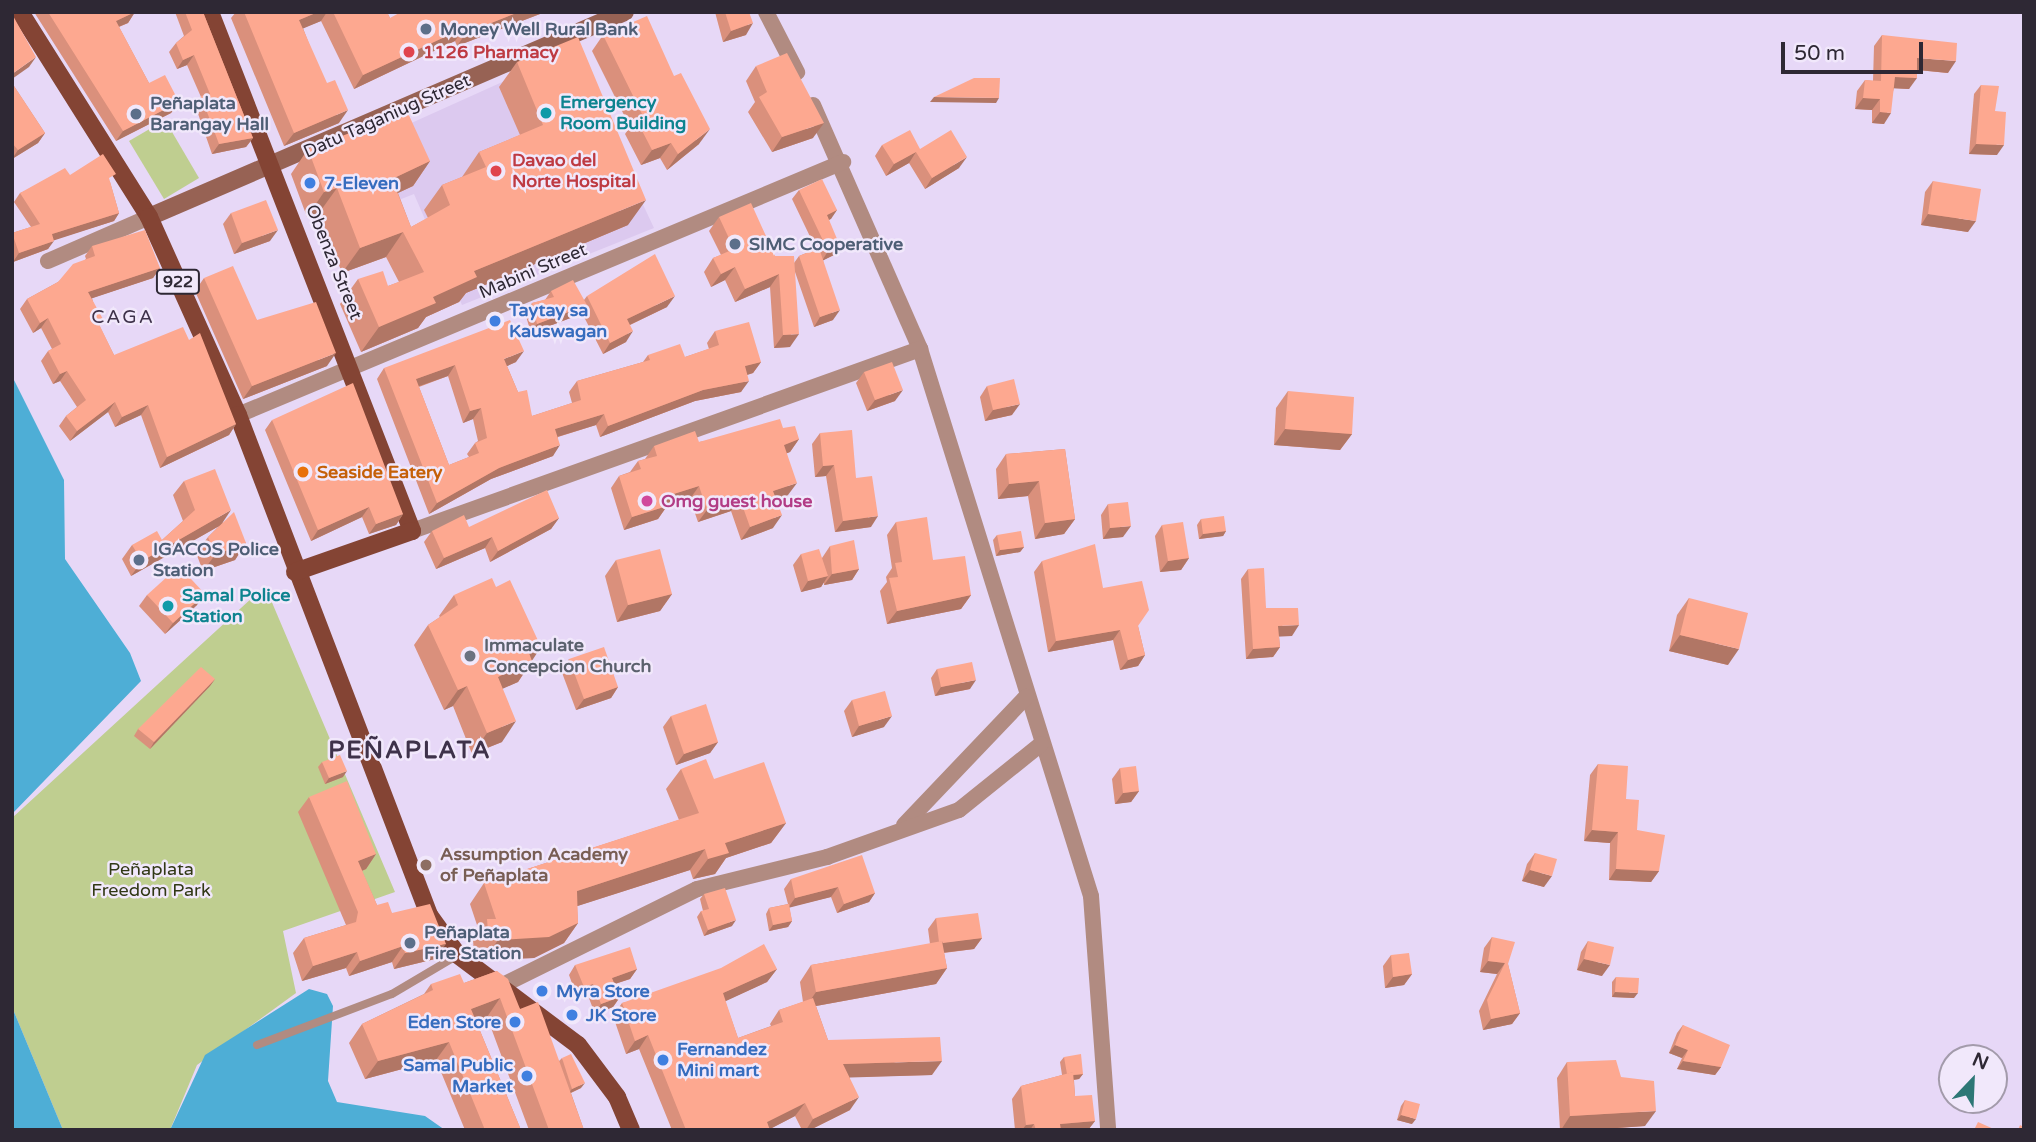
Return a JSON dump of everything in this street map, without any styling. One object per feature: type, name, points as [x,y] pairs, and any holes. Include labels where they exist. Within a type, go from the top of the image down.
[{"type":"main road","name":"922","points":[[20,12],[149,217],[238,415],[295,572],[429,915],[458,955],[530,1004],[578,1045],[617,1097],[631,1130]]},
{"type":"main road","name":"Obenza Street","points":[[210,12],[353,368],[412,531]]},
{"type":"main road","name":"Datu Taganiug Street","points":[[149,217],[273,166],[625,12]]},
{"type":"main road","points":[[295,572],[412,531]]},
{"type":"street","points":[[765,12],[843,162],[920,349],[1026,697],[1091,895],[1108,1130]]},
{"type":"street","name":"Mabini Street","points":[[238,415],[843,162]]},
{"type":"street","points":[[48,261],[149,217]]},
{"type":"street","points":[[412,531],[920,349]]},
{"type":"street","points":[[902,826],[1026,697]]},
{"type":"street","points":[[503,985],[697,889],[827,857],[902,826],[959,810],[1041,744]]},
{"type":"lane","points":[[257,1045],[342,1016],[458,955]]},
{"type":"lane","points":[[530,1004],[538,1029]]},
{"type":"shaded area","name":"Davao del Norte Hospital","points":[[571,51],[654,228],[462,305],[414,194],[381,207],[356,148]]},
{"type":"green space","points":[[165,120],[199,178],[164,199],[129,141]]},
{"type":"green space","name":"Peñaplata Freedom Park","points":[[265,586],[395,892],[283,931],[296,993],[197,1065],[170,1130],[63,1130],[12,1007],[12,818]]},
{"type":"water","points":[[12,376],[64,480],[65,559],[130,653],[141,681],[12,814]]},
{"type":"water","points":[[309,989],[327,994],[333,1006],[328,1081],[337,1102],[425,1116],[445,1130],[170,1130],[205,1055]]},
{"type":"water","points":[[12,1007],[63,1130],[12,1130]]},
{"type":"building","points":[[48,12],[135,12],[116,21],[149,83],[165,75],[179,102],[123,131]]},
{"type":"building","points":[[185,12],[203,12],[253,138],[219,144],[201,96],[210,94],[194,55],[183,60],[176,43],[192,30]]},
{"type":"building","points":[[244,12],[318,12],[299,20],[327,83],[335,80],[348,110],[294,133]]},
{"type":"building","points":[[333,12],[387,12],[390,18],[401,12],[519,12],[466,33],[464,28],[363,75]]},
{"type":"building","points":[[725,12],[749,12],[753,23],[731,31]]},
{"type":"building","points":[[12,14],[36,57],[12,74]]},
{"type":"building","points":[[647,16],[674,76],[681,73],[710,129],[678,154],[671,143],[652,150],[636,119],[643,116],[603,35]]},
{"type":"building","points":[[1882,35],[1957,43],[1956,61],[1917,58],[1917,78],[1895,77],[1891,113],[1880,112],[1880,99],[1863,98],[1865,80],[1881,81]]},
{"type":"building","name":"Davao del Norte Hospital","points":[[578,37],[646,200],[474,271],[477,277],[433,297],[436,303],[379,327],[358,279],[383,271],[388,286],[424,272],[403,232],[360,248],[337,188],[324,192],[308,149],[407,111],[430,161],[392,179],[411,227],[450,205],[442,185],[486,167],[479,152],[543,125],[517,62]]},
{"type":"building","points":[[787,53],[824,123],[782,137],[759,97],[767,92],[756,66]]},
{"type":"building","points":[[974,78],[1000,78],[999,98],[934,97]]},
{"type":"building","points":[[12,83],[45,133],[18,150],[12,143]]},
{"type":"building","points":[[1981,85],[1999,86],[1995,111],[2006,112],[2004,145],[1976,144]]},
{"type":"building","points":[[910,130],[920,149],[951,130],[967,157],[932,178],[916,152],[894,164],[882,145]]},
{"type":"building","points":[[103,154],[116,174],[109,178],[119,213],[52,234],[54,241],[19,253],[12,233],[40,224],[20,193],[65,168],[70,175]]},
{"type":"building","points":[[822,179],[837,210],[827,215],[840,246],[828,251],[799,190]]},
{"type":"building","points":[[1933,181],[1981,189],[1976,221],[1928,214]]},
{"type":"building","points":[[266,200],[278,230],[242,243],[231,213]]},
{"type":"building","points":[[751,203],[775,256],[794,256],[799,334],[783,335],[779,274],[745,289],[735,267],[721,274],[713,258],[734,249],[719,217]]},
{"type":"building","points":[[145,230],[160,268],[88,292],[104,321],[99,324],[114,355],[183,327],[189,340],[200,333],[236,424],[167,457],[148,405],[122,417],[115,402],[77,431],[66,416],[86,400],[67,371],[60,374],[48,351],[61,344],[48,318],[40,323],[27,299],[58,282],[73,264],[95,256],[92,246]]},
{"type":"building","points":[[819,248],[840,310],[820,317],[799,256]]},
{"type":"building","points":[[655,254],[675,296],[627,319],[633,331],[610,343],[587,296]]},
{"type":"building","points":[[233,266],[257,320],[316,302],[336,353],[252,386],[204,278]]},
{"type":"building","points":[[573,280],[587,305],[537,324],[532,303],[554,297],[551,291]]},
{"type":"building","points":[[510,320],[524,351],[504,359],[518,392],[527,390],[532,416],[581,400],[577,381],[650,360],[648,355],[680,344],[685,357],[719,345],[715,331],[749,322],[761,362],[745,366],[749,381],[703,390],[608,426],[604,414],[555,429],[560,445],[499,468],[437,503],[384,368]],"holes":[[[455,365],[470,411],[481,408],[487,438],[475,443],[479,453],[449,465],[416,379]]]},
{"type":"building","points":[[892,362],[903,390],[875,400],[864,372]]},
{"type":"building","points":[[1014,379],[1020,404],[993,410],[987,386]]},
{"type":"building","points":[[353,383],[403,514],[376,524],[369,507],[318,530],[272,420]]},
{"type":"building","points":[[1288,391],[1354,397],[1352,434],[1285,429]]},
{"type":"building","points":[[780,419],[783,428],[795,426],[799,439],[784,445],[797,483],[773,491],[782,515],[750,527],[740,499],[707,510],[699,486],[664,497],[667,506],[632,517],[619,476],[641,469],[638,461],[657,456],[654,446],[695,431],[699,442]]},
{"type":"building","points":[[852,430],[856,478],[872,476],[878,516],[843,521],[834,465],[823,466],[820,433]]},
{"type":"building","points":[[1065,449],[1075,519],[1045,523],[1039,481],[1009,484],[1006,454]]},
{"type":"building","points":[[215,469],[231,510],[142,561],[132,545],[157,531],[162,540],[195,510],[184,481]]},
{"type":"building","points":[[547,490],[559,518],[498,551],[492,537],[444,558],[432,531],[464,515],[469,527]]},
{"type":"building","points":[[1128,502],[1131,526],[1110,528],[1108,504]]},
{"type":"building","points":[[234,512],[246,543],[215,555],[208,537]]},
{"type":"building","points":[[1224,516],[1226,531],[1203,534],[1201,519]]},
{"type":"building","points":[[927,517],[933,560],[965,556],[971,595],[897,611],[889,578],[898,577],[895,563],[902,562],[896,522]]},
{"type":"building","points":[[1183,522],[1189,558],[1168,561],[1162,525]]},
{"type":"building","points":[[1021,531],[1024,547],[1000,550],[997,535]]},
{"type":"building","points":[[854,540],[859,569],[832,574],[830,546]]},
{"type":"building","points":[[1095,544],[1103,588],[1142,581],[1149,610],[1138,626],[1145,655],[1128,660],[1120,630],[1056,641],[1042,561]]},
{"type":"building","points":[[660,549],[672,594],[628,605],[616,560]]},
{"type":"building","points":[[819,549],[828,576],[808,581],[801,554]]},
{"type":"building","name":"Samal Police Station","points":[[179,566],[205,594],[173,623],[147,595]]},
{"type":"building","points":[[1264,568],[1266,608],[1298,608],[1299,625],[1278,626],[1280,647],[1253,649],[1248,569]]},
{"type":"building","name":"Immaculate Concepcion Church","points":[[492,578],[496,587],[510,580],[541,647],[529,653],[532,661],[498,677],[516,721],[487,733],[467,686],[458,690],[428,625],[458,605],[454,595]]},
{"type":"building","points":[[1689,598],[1748,613],[1739,649],[1680,635]]},
{"type":"building","points":[[604,647],[618,687],[584,699],[569,659]]},
{"type":"building","points":[[972,662],[976,680],[941,687],[937,669]]},
{"type":"building","points":[[201,667],[215,679],[154,742],[138,729]]},
{"type":"building","points":[[885,691],[892,716],[859,726],[852,700]]},
{"type":"building","points":[[706,704],[718,742],[684,754],[671,716]]},
{"type":"building","points":[[340,755],[347,771],[329,778],[322,762]]},
{"type":"building","points":[[706,759],[714,779],[764,762],[786,823],[725,843],[729,853],[708,859],[705,849],[577,891],[578,923],[549,937],[498,940],[488,932],[487,919],[496,919],[484,883],[699,813],[681,769]]},
{"type":"building","points":[[1598,764],[1628,766],[1626,799],[1639,800],[1637,830],[1665,835],[1659,871],[1616,869],[1618,832],[1592,830]]},
{"type":"building","points":[[1136,766],[1139,791],[1123,793],[1120,768]]},
{"type":"building","points":[[347,781],[376,854],[358,861],[377,905],[388,902],[392,913],[430,904],[446,944],[405,953],[403,946],[360,961],[357,952],[313,966],[304,938],[356,922],[358,912],[309,797]]},
{"type":"building","points":[[1535,853],[1557,859],[1552,876],[1530,870]]},
{"type":"building","points":[[862,855],[875,893],[844,904],[838,887],[795,898],[791,879]]},
{"type":"building","points":[[725,888],[736,920],[708,930],[701,911],[709,909],[704,894]]},
{"type":"building","points":[[789,904],[792,921],[773,925],[769,908]]},
{"type":"building","points":[[978,913],[982,938],[939,942],[936,918]]},
{"type":"building","points":[[1492,937],[1515,942],[1508,964],[1520,1013],[1491,1019],[1487,1000],[1505,963],[1488,961]]},
{"type":"building","points":[[942,941],[947,968],[816,992],[811,965]]},
{"type":"building","points":[[1588,941],[1614,947],[1610,965],[1584,959]]},
{"type":"building","points":[[764,944],[777,969],[723,993],[738,1038],[783,1022],[779,1010],[813,998],[828,1040],[940,1037],[942,1061],[843,1064],[859,1097],[813,1119],[805,1103],[767,1122],[770,1130],[686,1130],[648,1035],[635,1041],[622,1003],[721,968]]},
{"type":"building","points":[[630,947],[637,969],[612,978],[620,997],[601,1004],[593,984],[584,987],[575,965]]},
{"type":"building","points":[[1409,953],[1412,974],[1393,977],[1391,955]]},
{"type":"building","points":[[497,971],[508,979],[520,1009],[538,1002],[584,1130],[549,1130],[500,998],[471,1009],[521,1130],[485,1130],[449,1042],[378,1061],[362,1024],[433,990],[431,984],[460,974],[464,983]]},
{"type":"building","points":[[1616,977],[1639,978],[1638,993],[1615,992]]},
{"type":"building","points":[[1683,1025],[1730,1045],[1721,1067],[1683,1061],[1688,1050],[1675,1045]]},
{"type":"building","points":[[571,1054],[585,1083],[572,1089],[562,1058]]},
{"type":"building","points":[[1081,1054],[1083,1074],[1067,1074],[1064,1057]]},
{"type":"building","points":[[1616,1060],[1621,1077],[1654,1081],[1656,1111],[1570,1116],[1567,1062]]},
{"type":"building","points":[[1073,1072],[1075,1096],[1092,1095],[1095,1121],[1060,1124],[1061,1130],[1036,1130],[1034,1124],[1026,1125],[1021,1086]]},
{"type":"building","points":[[1405,1100],[1420,1104],[1416,1119],[1401,1115]]},
{"type":"building","points":[[1978,1122],[1996,1130],[1974,1130]]},
{"type":"place","name":"Money Well Rural Bank","points":[[426,29]]},
{"type":"place","name":"1126 Pharmacy","points":[[409,52]]},
{"type":"place","name":"Emergency Room Building","points":[[546,113]]},
{"type":"place","name":"Peñaplata Barangay Hall","points":[[136,114]]},
{"type":"place","name":"Davao del Norte Hospital","points":[[496,171]]},
{"type":"place","name":"7-Eleven","points":[[310,183]]},
{"type":"place","name":"SIMC Cooperative","points":[[735,244]]},
{"type":"place","name":"Taytay sa Kauswagan","points":[[495,321]]},
{"type":"place","name":"Seaside Eatery","points":[[303,472]]},
{"type":"place","name":"Omg guest house","points":[[647,501]]},
{"type":"place","name":"IGACOS Police Station","points":[[139,560]]},
{"type":"place","name":"Samal Police Station","points":[[168,606]]},
{"type":"place","name":"Immaculate Concepcion Church","points":[[470,656]]},
{"type":"place","name":"Assumption Academy of Peñaplata","points":[[426,865]]},
{"type":"place","name":"Peñaplata Fire Station","points":[[410,943]]},
{"type":"place","name":"Myra Store","points":[[542,991]]},
{"type":"place","name":"JK Store","points":[[572,1015]]},
{"type":"place","name":"Eden Store","points":[[515,1022]]},
{"type":"place","name":"Fernandez Mini mart","points":[[663,1060]]},
{"type":"place","name":"Samal Public Market","points":[[527,1076]]},
{"type":"district","name":"CAGA","points":[[123,318]]},
{"type":"district","name":"PEÑAPLATA","points":[[410,751]]}]
